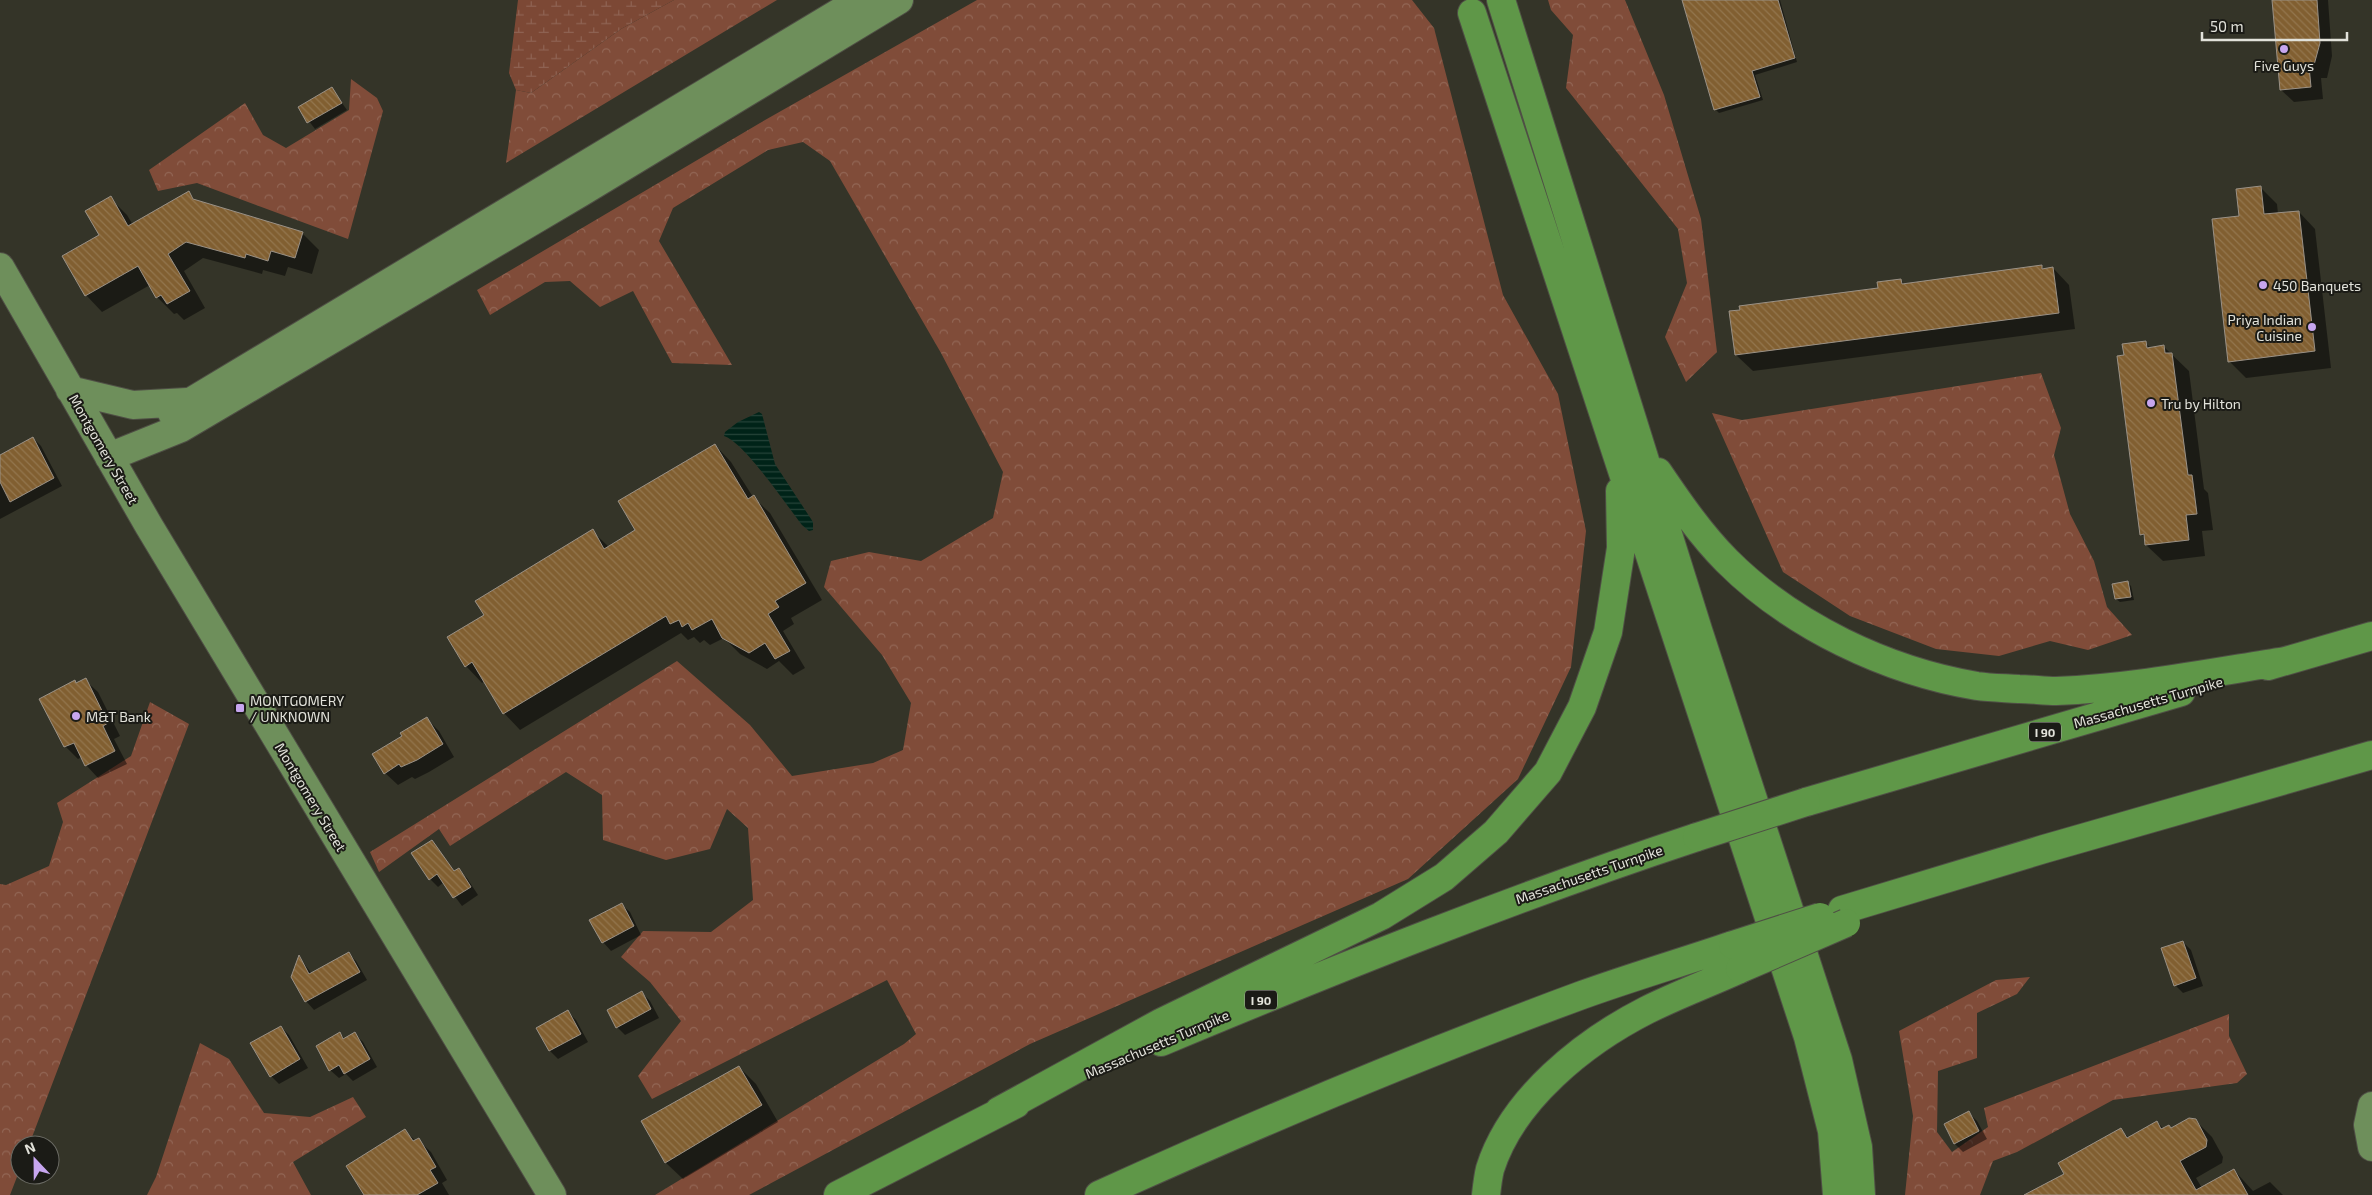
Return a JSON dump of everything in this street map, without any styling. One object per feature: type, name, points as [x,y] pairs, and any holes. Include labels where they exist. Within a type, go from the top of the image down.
[{"type":"highway","points":[[1501,0],[1698,630],[1838,1060],[1858,1147],[1861,1195]]},
{"type":"highway","points":[[1468,4],[1703,711],[1808,1037],[1832,1131],[1837,1195]]},
{"type":"highway","points":[[1642,448],[1684,510],[1727,561],[1766,596],[1808,624],[1849,645],[1909,668],[1977,686],[2054,691],[2119,687],[2285,661]]},
{"type":"highway","points":[[999,1111],[1162,1022],[1381,916],[1444,877],[1496,832],[1548,772],[1582,707],[1608,632],[1621,548],[1620,465]]},
{"type":"highway","name":"Massachusetts Turnpike","points":[[838,1195],[999,1111],[1365,957],[1596,870],[1806,802],[2372,636]]},
{"type":"highway","points":[[1099,1195],[1192,1153],[1375,1076],[1583,995],[1737,957],[1954,876],[2372,755]]},
{"type":"highway","points":[[1486,1195],[1491,1168],[1504,1138],[1527,1103],[1554,1074],[1600,1037],[1737,957]]},
{"type":"main road","points":[[109,457],[187,402],[860,0]]},
{"type":"main road","points":[[109,457],[181,428],[572,198],[899,0]]},
{"type":"main road","name":"Montgomery Street","points":[[0,267],[109,457],[334,836],[552,1195]]},
{"type":"main road","points":[[70,390],[133,405],[187,402]]},
{"type":"main road","points":[[2372,1106],[2368,1125],[2372,1147]]},
{"type":"green space","points":[[518,0],[674,0],[621,29],[531,93],[516,90],[509,73]]},
{"type":"green space","points":[[674,0],[777,0],[506,163],[516,90],[531,93],[621,29]]},
{"type":"green space","points":[[977,0],[1412,0],[1434,28],[1503,295],[1558,394],[1586,531],[1571,667],[1518,779],[1408,879],[1030,1044],[749,1195],[655,1195],[904,1044],[916,1034],[887,980],[652,1099],[638,1076],[681,1021],[650,982],[621,957],[643,931],[711,932],[753,900],[748,828],[727,809],[710,849],[666,860],[603,840],[602,795],[566,772],[450,846],[439,829],[379,872],[370,852],[677,661],[750,725],[792,776],[873,763],[903,750],[911,703],[882,655],[824,587],[831,561],[869,552],[921,561],[993,518],[1003,472],[941,353],[830,161],[803,142],[768,150],[673,208],[659,241],[732,365],[672,363],[633,291],[600,307],[570,281],[545,282],[490,315],[477,290],[760,123]]},
{"type":"green space","points":[[1548,0],[1625,0],[1664,95],[1701,219],[1717,352],[1686,382],[1665,337],[1687,283],[1678,229],[1566,88],[1573,35],[1551,10]]},
{"type":"green space","points":[[351,79],[377,98],[383,111],[348,239],[197,183],[158,191],[149,170],[245,103],[263,135],[286,148],[349,110]]},
{"type":"green space","points":[[2041,373],[2061,428],[2054,455],[2070,514],[2094,561],[2107,607],[2132,635],[2088,650],[2050,641],[1999,656],[1936,649],[1850,616],[1783,572],[1712,413],[1742,420]]},
{"type":"green space","points":[[150,702],[189,724],[33,1135],[10,1135],[10,1185],[14,1185],[10,1195],[0,1195],[0,884],[6,885],[49,866],[63,822],[57,803],[131,756]]},
{"type":"green space","points":[[2030,977],[2017,994],[1977,1013],[1977,1058],[1938,1071],[1937,1132],[1952,1152],[1988,1127],[1984,1108],[2229,1014],[2229,1036],[2247,1074],[2237,1083],[2113,1100],[2017,1152],[1993,1161],[1980,1195],[1905,1195],[1913,1116],[1899,1031],[1996,980]]},
{"type":"green space","points":[[200,1043],[229,1059],[264,1113],[310,1117],[353,1097],[366,1117],[293,1162],[311,1195],[147,1195],[156,1177]]},
{"type":"shaded area","points":[[759,412],[762,414],[775,464],[813,522],[813,530],[809,531],[802,525],[754,462],[733,441],[724,436],[725,432],[738,422]]},
{"type":"building","points":[[1682,0],[1778,0],[1795,58],[1752,71],[1760,97],[1714,110]]},
{"type":"building","points":[[2272,0],[2317,0],[2320,43],[2314,65],[2309,66],[2311,87],[2280,90]]},
{"type":"building","points":[[332,87],[342,103],[307,123],[298,107]]},
{"type":"building","name":"450 Banquets","points":[[2261,186],[2264,214],[2299,211],[2315,351],[2228,362],[2212,219],[2239,216],[2236,189]]},
{"type":"building","points":[[189,191],[193,199],[303,232],[295,258],[271,251],[268,261],[246,254],[245,258],[186,242],[168,254],[190,291],[167,304],[161,295],[156,298],[138,266],[85,296],[62,256],[99,235],[85,211],[111,196],[128,226]]},
{"type":"building","points":[[2042,265],[2042,269],[2053,267],[2059,313],[1735,355],[1729,311],[1740,310],[1739,306],[1878,288],[1877,282],[1901,279],[1902,284]]},
{"type":"building","name":"Tru by Hilton","points":[[2146,341],[2147,348],[2164,345],[2165,353],[2172,353],[2188,475],[2192,475],[2197,514],[2186,515],[2189,540],[2145,545],[2144,534],[2140,535],[2117,356],[2124,355],[2122,344]]},
{"type":"building","points":[[33,437],[54,478],[10,502],[0,482],[0,455]]},
{"type":"building","points":[[715,444],[748,499],[754,495],[806,583],[775,601],[779,607],[768,614],[790,651],[775,659],[765,643],[749,653],[722,638],[712,619],[692,630],[688,623],[682,627],[679,620],[670,624],[666,616],[503,714],[472,662],[465,667],[447,637],[484,615],[475,601],[593,529],[604,549],[635,530],[618,501]]},
{"type":"building","points":[[2128,581],[2131,597],[2115,599],[2112,584]]},
{"type":"building","points":[[86,678],[108,723],[103,726],[115,751],[85,766],[74,743],[64,747],[39,699],[75,680],[76,683]]},
{"type":"building","points":[[427,717],[443,744],[417,760],[401,767],[399,764],[384,774],[372,754],[402,736],[400,733]]},
{"type":"building","points":[[432,840],[454,871],[459,868],[471,887],[453,898],[437,874],[429,880],[411,853]]},
{"type":"building","points":[[622,903],[634,926],[602,943],[589,920]]},
{"type":"building","points":[[2183,941],[2196,978],[2174,986],[2161,948]]},
{"type":"building","points":[[349,952],[360,972],[305,1002],[291,977],[299,955],[309,974]]},
{"type":"building","points":[[642,991],[651,1009],[616,1028],[607,1010]]},
{"type":"building","points":[[568,1010],[581,1034],[549,1051],[536,1028]]},
{"type":"building","points":[[281,1026],[300,1059],[270,1077],[250,1043]]},
{"type":"building","points":[[340,1032],[343,1039],[355,1032],[370,1059],[344,1074],[339,1065],[329,1071],[316,1046]]},
{"type":"building","points":[[739,1066],[762,1105],[665,1163],[641,1121]]},
{"type":"building","points":[[1969,1111],[1979,1131],[1954,1144],[1944,1124]]},
{"type":"building","points":[[2189,1118],[2196,1119],[2207,1140],[2206,1147],[2180,1161],[2196,1190],[2234,1169],[2248,1195],[2024,1195],[2064,1174],[2058,1163],[2121,1128],[2127,1138],[2157,1121],[2161,1129],[2169,1125],[2171,1128]]},
{"type":"building","points":[[405,1129],[413,1141],[419,1138],[436,1167],[430,1170],[438,1183],[417,1195],[364,1195],[346,1166]]},
{"type":"place","name":"Five Guys","points":[[2284,49]]},
{"type":"place","name":"450 Banquets","points":[[2263,285]]},
{"type":"place","name":"Priya Indian Cuisine","points":[[2312,327]]},
{"type":"place","name":"Tru by Hilton","points":[[2151,403]]},
{"type":"place","name":"MONTGOMERY / UNKNOWN","points":[[240,708]]},
{"type":"place","name":"M&T Bank","points":[[76,716]]}]
